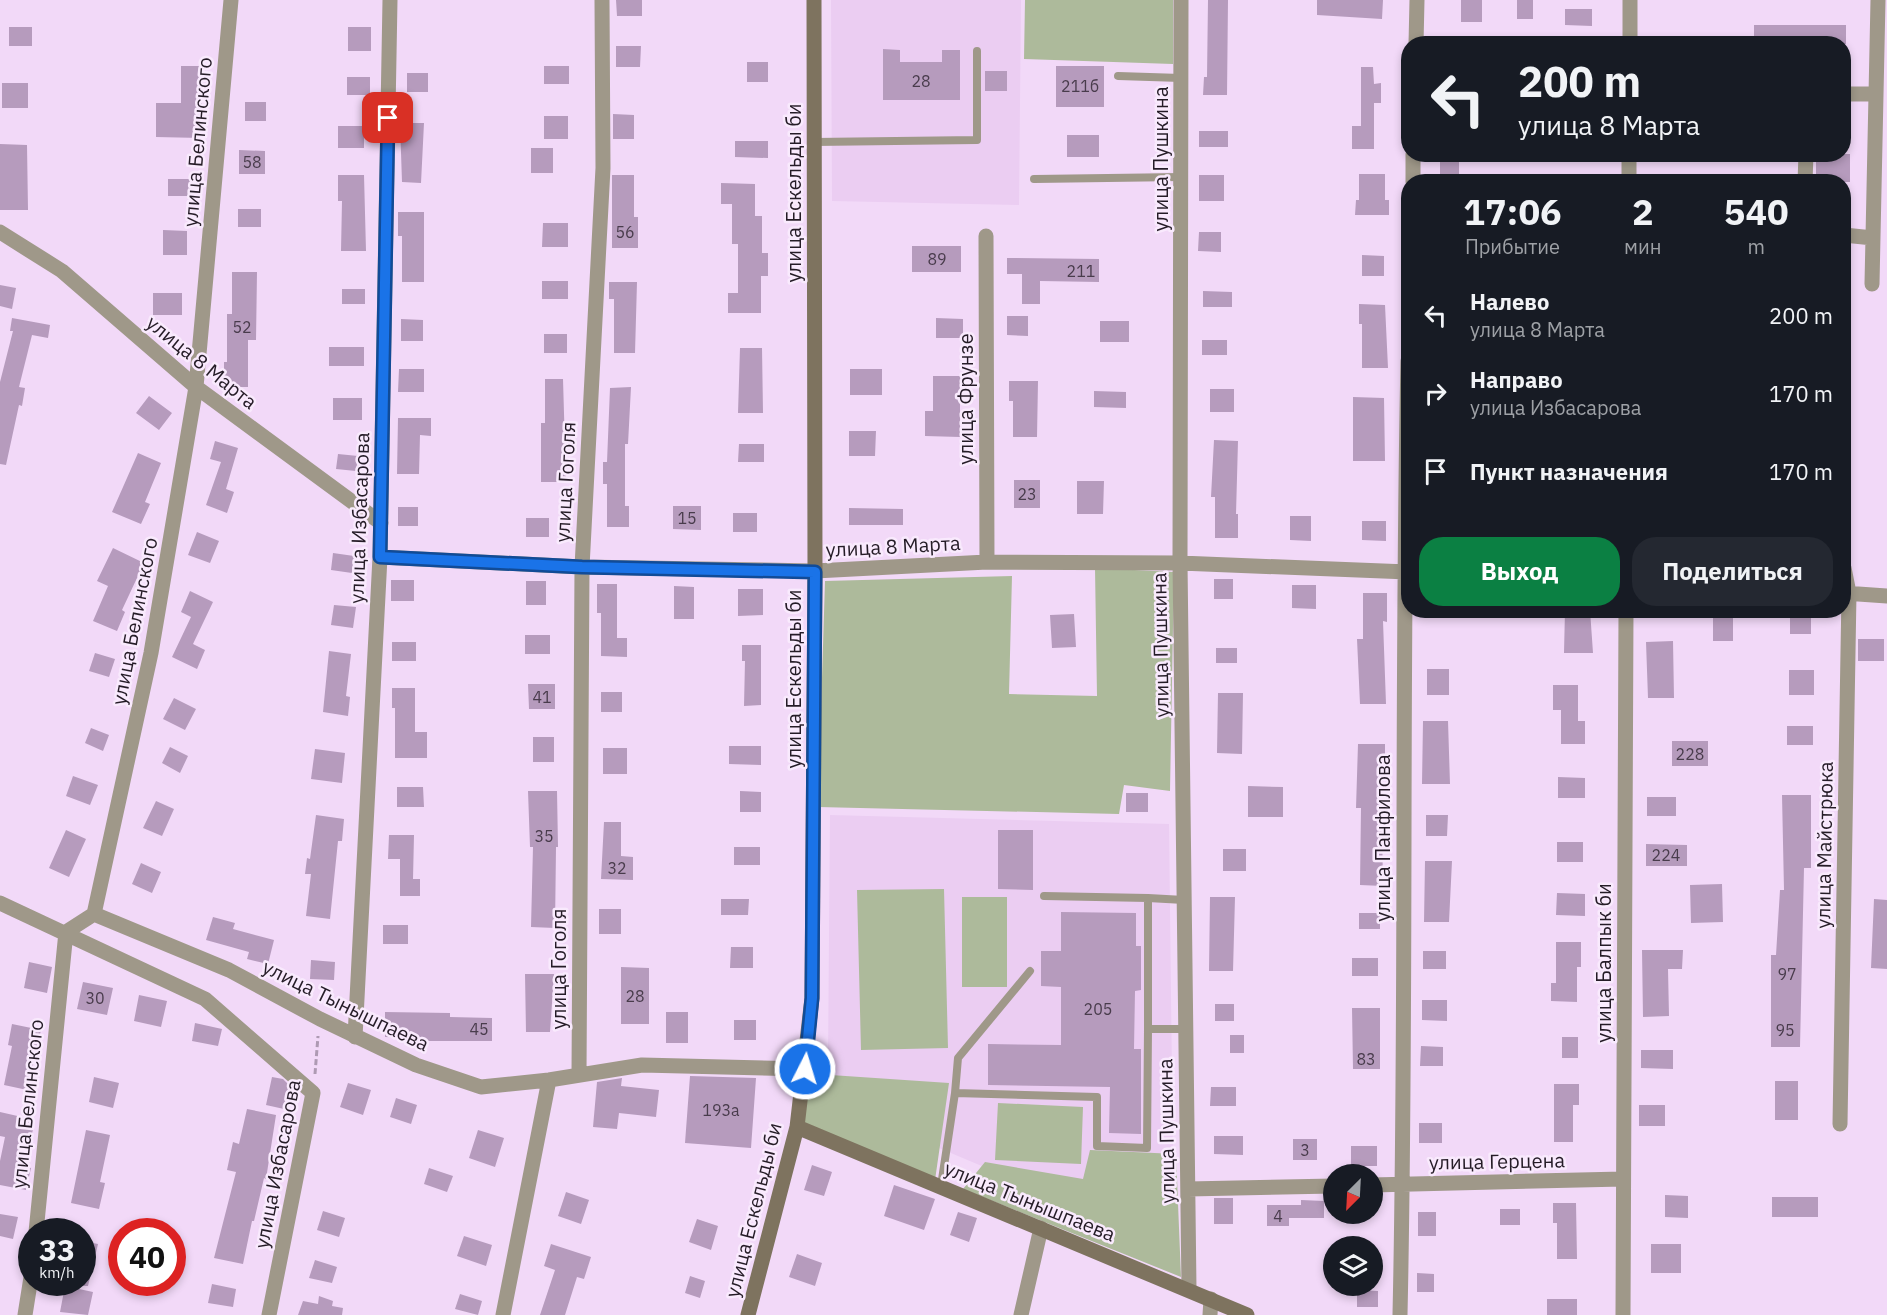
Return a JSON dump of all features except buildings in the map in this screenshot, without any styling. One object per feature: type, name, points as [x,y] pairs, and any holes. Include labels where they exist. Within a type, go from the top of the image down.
[{"type":"street","name":"улица Белинского","points":[[94,914],[151,653],[196,387],[231,0]]},
{"type":"street","name":"улица Избасарова","points":[[355,1037],[380,557],[390,0]]},
{"type":"street","name":"улица Гоголя","points":[[579,1074],[582,567],[603,168],[602,0]]},
{"type":"street","name":"улица Ескельды би","points":[[748,1315],[797,1127],[812,998],[815,572],[814,0]]},
{"type":"street","name":"улица Пушкина","points":[[1181,0],[1180,563],[1189,1289]]},
{"type":"street","points":[[1416,36],[1417,0]]},
{"type":"street","points":[[1630,0],[1630,36]]},
{"type":"street","points":[[1872,284],[1881,122],[1876,94],[1878,0]]},
{"type":"street","points":[[1851,94],[1876,94]]},
{"type":"street","name":"улица 8 Марта","points":[[0,232],[62,271],[196,387],[381,523]]},
{"type":"street","name":"улица Фрунзе","points":[[986,236],[987,562]]},
{"type":"street","points":[[1851,236],[1873,238]]},
{"type":"street","name":"улица 8 Марта","points":[[380,557],[582,567],[815,572],[987,562],[1180,563],[1401,572]]},
{"type":"street","points":[[1851,593],[1887,596]]},
{"type":"street","name":"улица Панфилова","points":[[1400,1315],[1403,1184],[1406,618]]},
{"type":"street","name":"улица Балпык би","points":[[1626,618],[1623,1179],[1626,1314]]},
{"type":"street","name":"улица Майстрюка","points":[[1840,1124],[1846,618]]},
{"type":"street","points":[[0,903],[206,999],[313,1093]]},
{"type":"street","points":[[66,932],[94,914]]},
{"type":"street","name":"улица Тынышпаева","points":[[94,914],[229,970],[355,1037],[416,1065],[481,1087],[549,1080],[642,1065],[805,1069]]},
{"type":"street","name":"улица Белинского","points":[[37,1218],[66,932]]},
{"type":"street","points":[[503,1315],[549,1080]]},
{"type":"street","name":"улица Избасарова","points":[[269,1315],[313,1093]]},
{"type":"street","name":"улица Тынышпаева","points":[[797,1127],[1247,1315]]},
{"type":"street","name":"улица Герцена","points":[[1383,1185],[1623,1179]]},
{"type":"street","points":[[1188,1189],[1323,1186]]},
{"type":"street","points":[[1021,1315],[1041,1228]]},
{"type":"street","points":[[26,1315],[29,1296]]},
{"type":"street","points":[[1210,1315],[1211,1299]]},
{"type":"lane","points":[[814,142],[977,140],[977,51]]},
{"type":"lane","points":[[1118,76],[1181,78]]},
{"type":"lane","points":[[1034,179],[1181,177]]},
{"type":"lane","points":[[1044,896],[1185,900]]},
{"type":"lane","points":[[955,1093],[1097,1097],[1096,1146],[1147,1149],[1148,898]]},
{"type":"lane","points":[[941,1186],[958,1058],[1030,971]]},
{"type":"lane","points":[[1148,1029],[1186,1029]]},
{"type":"path","name":"улица Избасарова","points":[[313,1093],[320,1019]]},
{"type":"shaded area","points":[[831,0],[1021,0],[1019,205],[832,201]]},
{"type":"shaded area","points":[[830,815],[1169,824],[1174,1247],[870,1119],[834,1079],[828,1062]]},
{"type":"green space","points":[[1025,0],[1173,0],[1173,64],[1024,59]]},
{"type":"green space","points":[[1095,568],[1174,572],[1170,791],[1124,785],[1119,814],[818,807],[825,581],[1012,576],[1009,694],[1097,696]]},
{"type":"green space","points":[[944,889],[948,1048],[861,1050],[857,890]]},
{"type":"green space","points":[[962,897],[1007,897],[1007,987],[962,987]]},
{"type":"green space","points":[[816,1074],[949,1083],[935,1180],[797,1122]]},
{"type":"green space","points":[[998,1103],[1083,1107],[1081,1164],[995,1160]]},
{"type":"green space","points":[[1090,1150],[1176,1154],[1181,1277],[963,1189],[985,1162],[1083,1179]]},
{"type":"route","points":[[388,118],[380,557],[582,567],[815,572],[812,998],[805,1069]]}]
